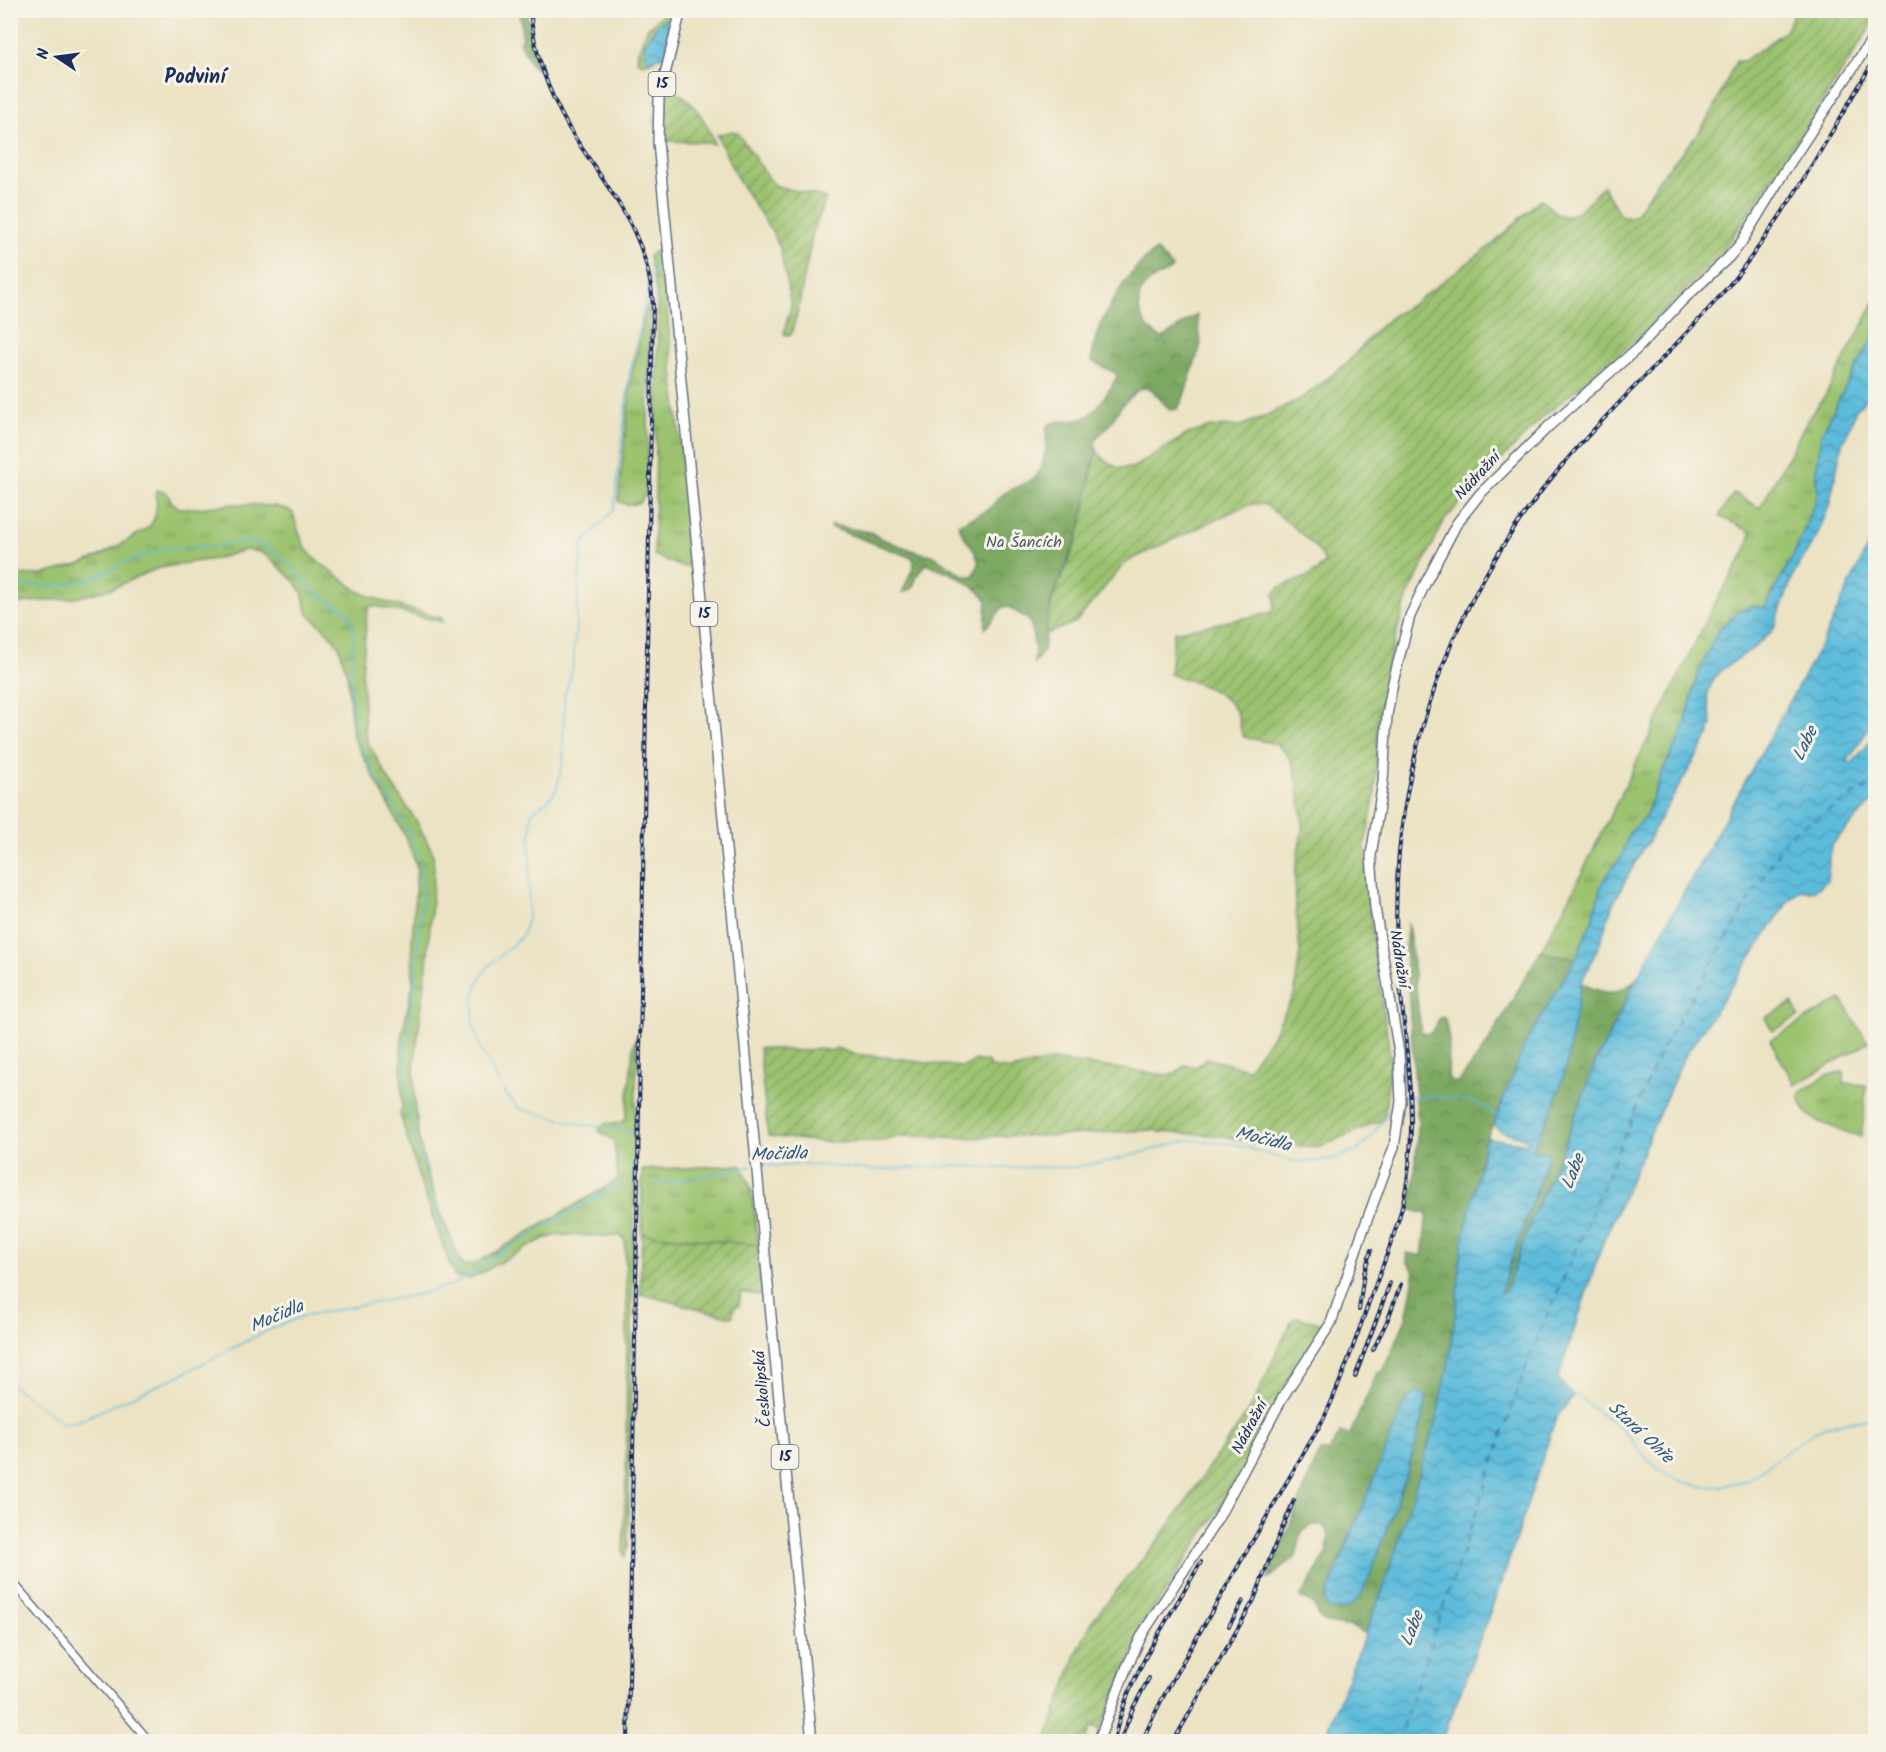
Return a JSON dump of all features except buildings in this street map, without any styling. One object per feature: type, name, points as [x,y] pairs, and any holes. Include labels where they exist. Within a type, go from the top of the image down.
[{"type":"main road","name":"Českolipská","points":[[681,10],[659,98],[658,142],[812,1742]]},
{"type":"main road","name":"Nádražní","points":[[1098,1742],[1126,1669],[1143,1633],[1217,1520],[1284,1395],[1331,1323],[1391,1154],[1398,1127],[1401,1097],[1399,1053],[1375,908],[1371,855],[1383,782],[1387,715],[1410,616],[1442,548],[1457,523],[1480,494],[1549,426],[1639,347],[1741,243],[1786,169],[1875,33]]},
{"type":"street","points":[[10,1580],[150,1742]]},
{"type":"green space","points":[[520,11],[527,11],[531,41],[539,71],[533,67],[519,42],[522,38]]},
{"type":"green space","points":[[666,11],[675,11],[675,21],[664,20],[651,33],[646,46],[647,60],[655,60],[640,63],[637,59],[638,51],[647,29]]},
{"type":"green space","points":[[1795,11],[1875,11],[1875,20],[1779,170],[1723,251],[1635,341],[1544,416],[1465,497],[1444,521],[1407,598],[1390,656],[1378,720],[1375,795],[1365,845],[1372,932],[1391,1061],[1384,1119],[1319,1147],[1259,1144],[1224,1136],[1154,1130],[979,1138],[901,1136],[883,1141],[823,1142],[768,1136],[759,1048],[806,1051],[817,1048],[830,1051],[837,1048],[853,1054],[961,1067],[975,1060],[987,1062],[991,1067],[1010,1070],[1053,1060],[1167,1075],[1175,1074],[1185,1065],[1196,1067],[1206,1058],[1248,1069],[1273,1034],[1294,995],[1300,952],[1295,872],[1303,824],[1297,780],[1292,762],[1276,744],[1244,737],[1236,711],[1223,697],[1197,683],[1170,674],[1174,632],[1270,613],[1274,607],[1274,594],[1277,590],[1283,585],[1310,575],[1324,563],[1322,556],[1309,541],[1266,505],[1249,505],[1128,561],[1076,622],[1046,634],[1051,607],[1082,523],[1097,451],[1105,460],[1118,468],[1132,468],[1188,434],[1211,427],[1240,426],[1304,397],[1348,362],[1375,331],[1392,316],[1410,306],[1494,243],[1540,199],[1557,214],[1571,215],[1583,207],[1603,186],[1620,215],[1628,218],[1636,214],[1659,179],[1697,135],[1713,110],[1736,61],[1744,61],[1785,31]]},
{"type":"green space","points":[[671,88],[687,99],[697,111],[710,132],[714,144],[663,141],[664,95],[665,89]]},
{"type":"green space","points":[[733,131],[738,133],[770,180],[777,186],[826,198],[813,232],[791,335],[784,333],[791,305],[780,248],[738,180],[717,135]]},
{"type":"green space","points":[[655,251],[662,259],[692,562],[686,566],[679,566],[654,555],[658,319],[656,291],[649,256]]},
{"type":"green space","name":"Na Šancích","points":[[1155,251],[1173,268],[1148,283],[1142,290],[1139,298],[1140,314],[1149,328],[1163,338],[1197,314],[1201,344],[1182,402],[1177,409],[1170,410],[1151,389],[1143,388],[1122,405],[1108,427],[1098,436],[1095,442],[1097,451],[1091,469],[1088,497],[1079,533],[1050,605],[1043,652],[1034,663],[1035,650],[1028,619],[1007,606],[1002,608],[985,629],[987,600],[960,578],[927,564],[919,572],[912,589],[902,593],[914,565],[913,558],[830,527],[831,525],[870,532],[917,552],[932,555],[965,576],[973,576],[979,564],[958,524],[987,511],[1004,493],[1034,479],[1041,469],[1046,449],[1047,426],[1057,422],[1083,419],[1105,396],[1117,374],[1092,361],[1098,332],[1123,285],[1133,271]]},
{"type":"green space","points":[[1875,301],[1875,335],[1821,435],[1816,473],[1817,497],[1796,550],[1764,608],[1753,606],[1732,617],[1718,630],[1697,677],[1684,729],[1662,772],[1645,817],[1629,833],[1622,856],[1602,882],[1593,918],[1576,958],[1556,956],[1541,950],[1569,899],[1714,605],[1746,551],[1751,532],[1719,516],[1734,493],[1760,508],[1810,416],[1825,396]]},
{"type":"green space","points":[[650,304],[647,492],[639,503],[627,505],[618,501],[631,379],[646,309]]},
{"type":"green space","points":[[156,490],[166,492],[179,508],[232,504],[275,506],[289,510],[293,513],[306,549],[315,559],[360,592],[382,601],[442,618],[443,622],[370,606],[367,613],[362,674],[368,743],[417,822],[433,853],[434,871],[427,966],[414,1066],[415,1112],[425,1165],[439,1209],[460,1261],[464,1265],[475,1264],[618,1180],[614,1141],[599,1131],[604,1123],[619,1123],[626,1118],[633,1048],[637,1035],[628,1547],[625,1557],[623,1550],[627,1316],[625,1242],[622,1236],[559,1235],[543,1239],[470,1279],[454,1276],[418,1175],[400,1114],[402,1108],[402,1034],[413,984],[412,942],[417,867],[406,838],[353,737],[347,674],[339,646],[328,632],[308,614],[302,592],[295,582],[266,555],[256,551],[245,550],[215,559],[156,569],[113,588],[75,598],[11,604],[11,574],[41,575],[81,564],[100,556],[147,529],[155,516]]},
{"type":"green space","points":[[1408,923],[1421,1032],[1431,1033],[1439,1019],[1443,1017],[1445,1019],[1449,1039],[1448,1077],[1452,1082],[1459,1082],[1487,1044],[1541,950],[1556,956],[1576,958],[1525,1044],[1485,1141],[1462,1245],[1448,1369],[1437,1418],[1385,1584],[1365,1633],[1352,1627],[1326,1623],[1319,1618],[1312,1604],[1300,1598],[1327,1553],[1329,1535],[1323,1525],[1313,1525],[1302,1531],[1296,1557],[1268,1579],[1321,1451],[1329,1451],[1341,1432],[1349,1436],[1377,1373],[1383,1370],[1406,1319],[1415,1272],[1407,1262],[1407,1253],[1422,1256],[1427,1214],[1408,1209],[1414,1185],[1418,1124],[1405,948]],"holes":[[[1427,1398],[1421,1426],[1368,1580],[1355,1602],[1345,1609],[1348,1539],[1359,1514]]]},
{"type":"green space","points":[[1635,981],[1595,1064],[1564,1146],[1532,1218],[1505,1293],[1500,1293],[1548,1157],[1540,1151],[1532,1150],[1561,1084],[1566,1067],[1581,983],[1596,990],[1609,992],[1621,989]]},
{"type":"green space","points":[[1841,999],[1868,1043],[1795,1085],[1770,1040]]},
{"type":"green space","points":[[1792,1003],[1799,1016],[1773,1031],[1765,1018]]},
{"type":"green space","points":[[1843,1072],[1844,1083],[1866,1085],[1861,1137],[1815,1120],[1806,1113],[1799,1096],[1801,1092],[1825,1076]]},
{"type":"green space","points":[[741,1165],[751,1187],[758,1245],[642,1234],[642,1170]]},
{"type":"green space","points":[[642,1234],[758,1245],[764,1296],[741,1292],[739,1306],[735,1306],[732,1317],[640,1294]]},
{"type":"green space","points":[[1297,1317],[1327,1325],[1230,1492],[1148,1618],[1100,1730],[1091,1727],[1086,1741],[1046,1742],[1077,1652],[1094,1618],[1160,1538],[1239,1425],[1253,1403],[1291,1322]]},
{"type":"water","points":[[665,20],[672,22],[665,56],[647,60],[644,42]]},
{"type":"water","name":"Labe","points":[[1875,335],[1875,386],[1855,412],[1848,433],[1843,440],[1829,506],[1818,534],[1794,574],[1773,630],[1756,646],[1722,670],[1713,680],[1707,696],[1712,724],[1707,739],[1656,825],[1612,906],[1600,943],[1581,983],[1566,1067],[1553,1108],[1532,1150],[1544,1151],[1548,1153],[1548,1157],[1500,1293],[1505,1292],[1532,1218],[1564,1146],[1595,1064],[1643,966],[1822,643],[1875,531],[1875,719],[1847,762],[1852,763],[1875,736],[1875,799],[1831,845],[1827,881],[1815,890],[1800,890],[1787,903],[1683,1059],[1602,1245],[1558,1379],[1573,1397],[1556,1418],[1505,1572],[1442,1741],[1323,1741],[1385,1584],[1437,1417],[1448,1368],[1462,1245],[1485,1141],[1488,1138],[1527,1144],[1528,1141],[1524,1138],[1495,1127],[1495,1121],[1525,1044],[1576,958],[1593,918],[1602,882],[1622,856],[1629,833],[1648,811],[1662,772],[1684,729],[1697,677],[1718,630],[1740,610],[1753,606],[1765,608],[1796,550],[1817,497],[1816,473],[1821,435]]},
{"type":"water","points":[[1418,1392],[1427,1398],[1418,1436],[1370,1576],[1359,1597],[1350,1607],[1330,1610],[1326,1604],[1326,1597],[1404,1404],[1407,1398]]},
{"type":"waterway","points":[[656,90],[665,56]]},
{"type":"waterway","points":[[654,112],[654,125]]},
{"type":"waterway","points":[[633,1181],[635,1135],[632,1132],[584,1125],[520,1109],[502,1088],[481,1050],[473,1023],[474,995],[481,976],[522,936],[528,919],[532,812],[548,800],[556,790],[563,763],[564,697],[573,667],[582,544],[614,510],[629,377],[648,291],[648,278],[653,274],[662,232]]},
{"type":"waterway","points":[[10,583],[56,586],[90,579],[141,556],[169,548],[218,546],[247,541],[273,551],[314,591],[348,612],[354,627],[351,675],[352,708],[357,732],[365,755],[410,833],[420,859],[422,897],[416,971],[405,1057],[410,1121]]},
{"type":"waterway","name":"Močidla","points":[[1405,1098],[1455,1098],[1474,1102],[1497,1116]]},
{"type":"waterway","name":"Močidla","points":[[761,1165],[804,1164],[874,1170],[957,1166],[1074,1167],[1111,1161],[1188,1140],[1231,1143],[1290,1161],[1309,1162],[1337,1158],[1357,1151],[1372,1136],[1397,1099]]},
{"type":"waterway","points":[[411,1127],[441,1221],[464,1276]]},
{"type":"waterway","name":"Močidla","points":[[654,1185],[753,1166]]},
{"type":"waterway","name":"Močidla","points":[[10,1384],[63,1423],[76,1422],[176,1377],[272,1328],[303,1316],[426,1293],[456,1283],[509,1248],[609,1190],[624,1185]]},
{"type":"waterway","name":"Stará Ohře","points":[[1571,1395],[1577,1395],[1600,1414],[1617,1423],[1650,1462],[1667,1475],[1703,1487],[1722,1486],[1747,1480],[1815,1431],[1831,1425],[1876,1417]]},
{"type":"ferry route","points":[[1397,1742],[1529,1358],[1663,1046],[1788,835],[1867,787],[1876,779]]},
{"type":"railway","points":[[530,10],[535,41],[548,86],[569,128],[623,210],[634,231],[643,253],[653,304],[628,1742]]},
{"type":"railway","points":[[1142,1742],[1177,1672],[1324,1418],[1348,1361],[1400,1216],[1408,1172],[1411,1108],[1397,947],[1398,868],[1408,790],[1416,752],[1426,714],[1453,640],[1502,547],[1547,483],[1720,296],[1764,240],[1803,180],[1876,57]]},
{"type":"railway","points":[[1359,1310],[1364,1273],[1371,1250]]},
{"type":"railway","points":[[1355,1377],[1390,1283]]},
{"type":"railway","points":[[1373,1350],[1401,1284]]},
{"type":"railway","points":[[1173,1742],[1254,1600],[1294,1500]]},
{"type":"railway","points":[[1114,1742],[1120,1718],[1138,1672],[1201,1562]]},
{"type":"railway","points":[[1229,1626],[1243,1601]]},
{"type":"railway","points":[[1121,1739],[1133,1708],[1149,1678]]},
{"type":"district","name":"Podviní","points":[[195,78]]}]
